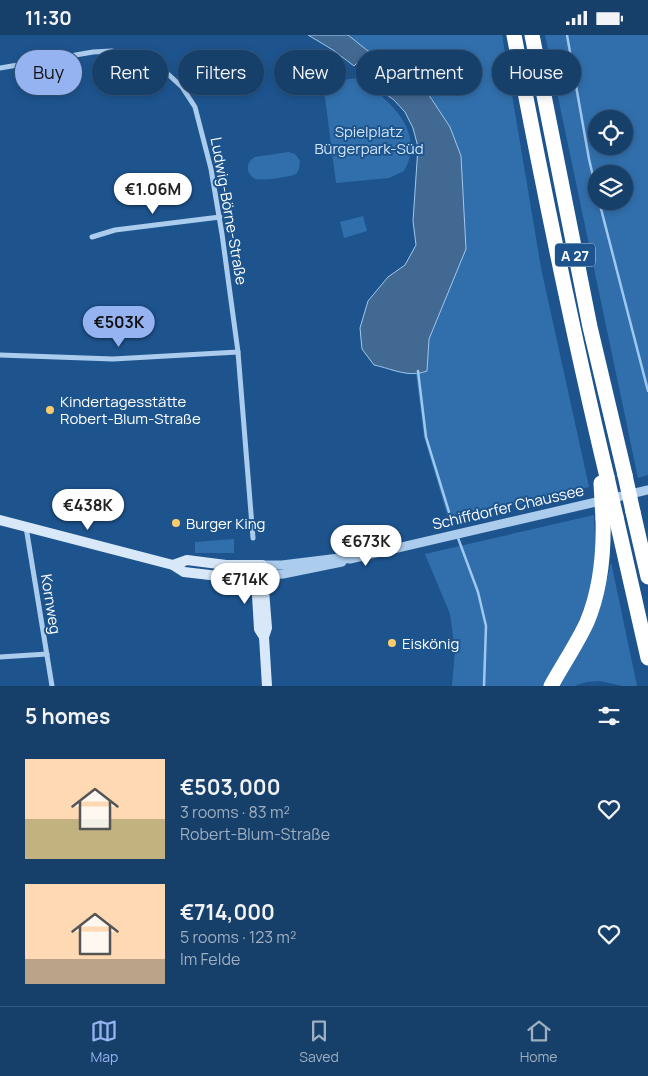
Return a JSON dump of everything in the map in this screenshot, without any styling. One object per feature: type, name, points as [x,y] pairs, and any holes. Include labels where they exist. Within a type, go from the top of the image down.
[{"type":"highway","name":"A 27","points":[[514,35],[536,150],[592,414],[610,518]]},
{"type":"highway","name":"A 27","points":[[532,35],[590,327],[648,577]]},
{"type":"highway","points":[[610,518],[648,658]]},
{"type":"highway","points":[[551,686],[579,639],[594,603],[610,518]]},
{"type":"main road","name":"Schiffdorfer Chaussee","points":[[0,519],[173,565],[187,560],[259,570]]},
{"type":"main road","points":[[259,570],[267,627],[264,637],[267,686]]},
{"type":"street","name":"Ludwig-Börne-Straße","points":[[0,68],[93,52],[111,51],[131,54],[158,66],[182,87],[195,107],[211,169],[220,217],[238,352],[253,538]]},
{"type":"street","points":[[92,237],[114,231],[220,217]]},
{"type":"street","points":[[0,355],[113,359],[238,352]]},
{"type":"street","name":"Schiffdorfer Chaussee","points":[[259,570],[283,574],[331,565],[346,559],[648,490]]},
{"type":"street","name":"Kornweg","points":[[26,527],[52,686]]},
{"type":"street","points":[[0,657],[47,654]]},
{"type":"green space","points":[[348,35],[502,35],[505,50],[492,50],[492,95],[512,95],[541,268],[589,487],[449,521],[424,437],[416,374],[427,371],[429,339],[443,303],[450,127],[429,95],[482,95],[482,50],[367,50]]},
{"type":"green space","points":[[545,35],[648,35],[648,475],[638,478],[558,95],[581,95],[581,50],[548,50]]},
{"type":"green space","name":"Spielplatz Bürgerpark-Süd","points":[[356,78],[356,95],[381,95],[400,117],[407,129],[411,142],[410,156],[404,171],[389,178],[336,183],[325,95],[346,95],[346,79]]},
{"type":"green space","points":[[288,152],[295,154],[300,161],[296,174],[256,179],[249,173],[248,164],[255,157]]},
{"type":"green space","points":[[363,216],[367,231],[344,238],[340,222]]},
{"type":"green space","points":[[594,515],[596,559],[588,598],[575,628],[543,686],[452,686],[455,650],[450,614],[425,554]]},
{"type":"green space","points":[[234,539],[234,553],[195,553],[195,542]]},
{"type":"green space","points":[[611,562],[637,686],[622,686],[600,681],[574,686],[559,686],[602,602]]},
{"type":"shaded area","points":[[308,35],[348,35],[367,50],[356,50],[356,64],[354,66],[346,60],[346,50],[333,50]]},
{"type":"shaded area","points":[[387,95],[429,95],[450,127],[461,156],[466,249],[429,339],[427,371],[413,374],[374,365],[362,349],[360,328],[368,301],[388,277],[405,265],[416,245],[413,221],[418,147],[413,128],[405,112]]},
{"type":"waterway","points":[[567,35],[590,165]]},
{"type":"waterway","points":[[601,210],[648,391]]},
{"type":"waterway","points":[[418,371],[426,437],[449,512]]},
{"type":"waterway","points":[[458,538],[478,592],[486,626],[484,686]]},
{"type":"place","name":"Kindertagesstätte Robert-Blum-Straße","points":[[50,410]]},
{"type":"place","name":"Burger King","points":[[176,523]]},
{"type":"place","name":"Eiskönig","points":[[392,643]]}]
